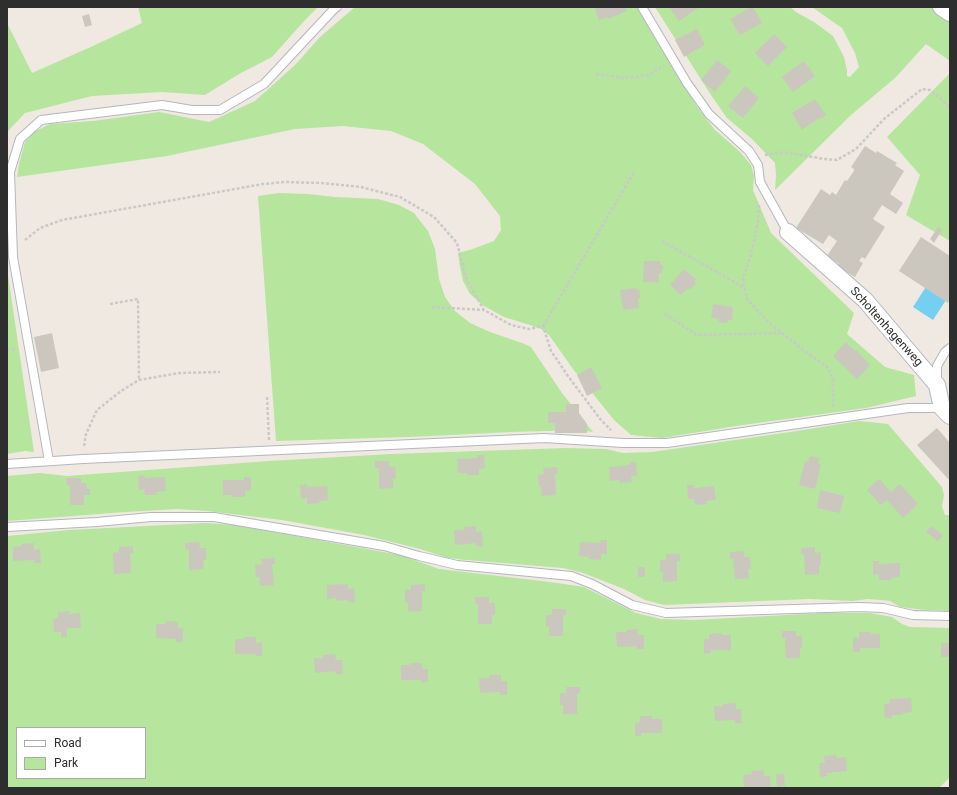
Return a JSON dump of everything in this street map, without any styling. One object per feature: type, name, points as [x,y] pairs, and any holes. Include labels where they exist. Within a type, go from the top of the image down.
[{"type":"street","points":[[941,7],[950,13]]},
{"type":"street","name":"Scholtenhagenweg","points":[[788,232],[865,300],[937,385],[946,412]]},
{"type":"lane","points":[[49,461],[13,257],[10,172],[20,138],[41,120],[162,105],[192,110],[220,110],[264,84],[337,7]]},
{"type":"lane","points":[[642,7],[687,83],[710,114],[750,151],[758,165],[760,182],[788,232]]},
{"type":"lane","points":[[937,385],[937,366],[945,352],[950,348]]},
{"type":"lane","points":[[7,464],[83,459],[544,438],[623,443],[667,443],[908,408],[946,412]]},
{"type":"lane","points":[[7,527],[97,522],[151,517],[214,516],[384,546],[457,565],[571,576],[592,584],[632,605],[666,613],[859,607],[883,608],[913,615],[950,616]]},
{"type":"path","points":[[596,74],[624,78],[648,75],[674,61]]},
{"type":"path","points":[[758,165],[763,156],[784,152],[837,160],[856,149],[884,119],[922,89],[930,90],[950,108]]},
{"type":"path","points":[[432,308],[484,310],[512,325],[529,329],[543,326],[634,172]]},
{"type":"path","points":[[13,257],[25,240],[40,228],[62,220],[263,184],[285,182],[361,187],[400,197],[434,217],[457,242],[466,278],[484,310]]},
{"type":"path","points":[[760,182],[758,221],[751,255],[743,279],[747,299],[768,322],[827,367],[833,378],[833,419]]},
{"type":"path","points":[[662,241],[745,289]]},
{"type":"path","points":[[110,304],[138,299],[139,380]]},
{"type":"path","points":[[665,314],[697,335],[782,333]]},
{"type":"path","points":[[543,326],[551,351],[601,420],[623,443]]},
{"type":"path","points":[[83,459],[86,434],[97,410],[121,390],[139,380],[180,373],[220,372]]},
{"type":"path","points":[[267,397],[270,450]]},
{"type":"green space","points":[[138,7],[318,7],[272,57],[239,74],[205,95],[162,92],[92,96],[25,113],[7,134],[7,23],[32,73],[142,23]]},
{"type":"green space","points":[[355,7],[637,7],[696,105],[714,129],[740,152],[751,165],[754,176],[753,190],[771,233],[854,313],[847,334],[885,367],[914,375],[916,396],[866,408],[662,438],[631,435],[614,420],[573,369],[549,335],[541,329],[504,317],[484,306],[470,294],[463,281],[458,253],[494,241],[501,230],[500,216],[475,184],[423,144],[391,131],[343,126],[295,129],[167,156],[17,177],[25,142],[34,132],[50,124],[93,121],[159,112],[209,122],[255,101],[296,64],[320,37]]},
{"type":"green space","points":[[655,7],[790,7],[833,36],[844,57],[847,76],[850,77],[859,67],[855,53],[842,28],[812,7],[933,7],[950,18],[950,61],[926,44],[895,78],[851,115],[775,190],[775,163],[752,139],[727,118]]},
{"type":"green space","points":[[950,73],[950,241],[906,215],[920,175],[887,137]]},
{"type":"green space","points":[[279,193],[378,199],[399,205],[414,213],[428,231],[435,249],[439,279],[445,297],[455,311],[470,323],[531,347],[562,393],[593,432],[579,430],[276,441],[258,196]]},
{"type":"green space","points":[[7,268],[34,452],[25,451],[7,454]]},
{"type":"green space","points":[[859,421],[888,424],[942,487],[944,495],[942,506],[945,515],[950,515],[950,611],[900,607],[890,601],[868,599],[852,601],[810,599],[664,605],[645,600],[624,589],[583,573],[563,568],[448,558],[420,549],[364,535],[282,520],[207,511],[177,509],[7,521],[7,476],[40,473],[67,476],[269,461],[391,454],[566,448],[606,449],[623,453],[652,452]]},
{"type":"green space","points":[[205,523],[235,525],[400,555],[439,569],[584,587],[636,613],[661,619],[694,620],[824,613],[870,613],[892,617],[902,624],[910,627],[950,628],[950,777],[939,788],[7,788],[7,536],[69,530]]},
{"type":"water","points":[[938,268],[950,294],[933,320],[913,307]]},
{"type":"building","points":[[594,7],[625,7],[627,11],[608,19],[607,17],[599,20]]},
{"type":"building","points":[[669,7],[700,7],[679,21]]},
{"type":"building","points":[[753,7],[762,23],[740,35],[730,19]]},
{"type":"building","points":[[89,14],[92,25],[85,27],[82,16]]},
{"type":"building","points":[[697,29],[705,45],[684,57],[675,40]]},
{"type":"building","points":[[774,34],[787,47],[768,66],[755,53]]},
{"type":"building","points":[[717,60],[731,71],[715,92],[701,80]]},
{"type":"building","points":[[804,61],[815,76],[793,92],[782,77]]},
{"type":"building","points":[[745,86],[759,98],[743,118],[728,106]]},
{"type":"building","points":[[815,99],[826,115],[802,130],[792,113]]},
{"type":"building","points":[[865,146],[876,153],[877,151],[897,163],[895,165],[904,171],[890,194],[903,203],[896,214],[882,205],[873,219],[885,227],[865,259],[862,257],[859,261],[863,263],[855,277],[837,266],[839,264],[827,256],[837,241],[829,235],[823,244],[796,228],[821,189],[830,195],[832,192],[836,195],[845,180],[847,181],[854,171],[851,167]]},
{"type":"building","points":[[938,227],[942,230],[934,243],[930,239]]},
{"type":"building","points":[[921,237],[950,256],[950,299],[948,303],[899,271]]},
{"type":"building","points":[[644,261],[660,261],[660,265],[663,265],[662,274],[659,273],[659,282],[643,282]]},
{"type":"building","points":[[684,269],[696,279],[694,281],[696,283],[690,290],[688,288],[681,295],[670,285]]},
{"type":"building","points":[[636,288],[636,290],[639,289],[639,308],[623,310],[620,290]]},
{"type":"building","points":[[713,304],[733,307],[732,320],[728,320],[727,323],[718,322],[719,319],[711,317]]},
{"type":"building","points":[[52,333],[59,368],[41,372],[34,337]]},
{"type":"building","points":[[846,342],[870,365],[857,379],[833,356]]},
{"type":"building","points":[[591,367],[602,388],[587,396],[577,375]]},
{"type":"building","points":[[566,404],[579,404],[579,413],[587,424],[587,433],[555,433],[555,423],[548,423],[548,412],[566,412]]},
{"type":"building","points":[[937,428],[950,443],[950,481],[917,445]]},
{"type":"building","points":[[477,455],[484,455],[485,468],[479,469],[479,475],[458,473],[457,459],[477,458]]},
{"type":"building","points":[[810,456],[820,458],[818,464],[821,465],[815,489],[799,485],[805,461],[808,461]]},
{"type":"building","points":[[375,461],[389,461],[389,467],[395,467],[396,479],[393,479],[393,488],[379,489],[379,468],[375,468]]},
{"type":"building","points":[[630,462],[636,462],[637,476],[631,476],[632,482],[620,483],[619,480],[610,481],[609,467],[630,465]]},
{"type":"building","points":[[557,467],[558,474],[555,474],[556,495],[542,496],[541,487],[539,487],[538,475],[544,474],[543,468]]},
{"type":"building","points":[[144,475],[145,478],[165,477],[166,491],[157,492],[157,495],[145,495],[144,489],[139,490],[138,476]]},
{"type":"building","points":[[244,477],[251,477],[251,491],[245,491],[245,497],[223,495],[223,480],[244,480]]},
{"type":"building","points":[[66,478],[81,478],[81,483],[86,483],[87,489],[90,489],[90,495],[84,495],[84,505],[70,505],[70,485],[67,485]]},
{"type":"building","points":[[879,479],[891,492],[900,484],[918,504],[903,518],[887,500],[881,505],[867,490]]},
{"type":"building","points":[[307,484],[307,487],[327,486],[328,500],[319,501],[319,503],[307,504],[307,498],[301,499],[300,485]]},
{"type":"building","points":[[687,485],[694,485],[694,488],[714,486],[716,500],[706,501],[707,504],[695,505],[694,499],[688,499]]},
{"type":"building","points":[[820,490],[844,496],[840,513],[817,508]]},
{"type":"building","points":[[476,526],[476,532],[482,531],[483,546],[476,546],[476,543],[455,545],[454,530],[464,530],[464,527]]},
{"type":"building","points":[[931,526],[943,535],[938,541],[926,532]]},
{"type":"building","points":[[601,540],[607,540],[607,554],[601,554],[601,560],[579,556],[580,542],[600,543]]},
{"type":"building","points":[[199,542],[200,548],[206,548],[206,560],[203,560],[204,569],[189,570],[189,549],[186,550],[185,543]]},
{"type":"building","points":[[34,543],[34,550],[40,549],[41,563],[34,563],[34,560],[13,561],[13,547],[22,546],[22,544]]},
{"type":"building","points":[[133,546],[133,553],[130,553],[131,573],[114,574],[113,553],[119,552],[119,547]]},
{"type":"building","points":[[815,547],[815,553],[821,552],[819,574],[805,575],[804,554],[801,554],[801,548]]},
{"type":"building","points":[[744,551],[744,557],[750,557],[751,569],[748,569],[749,578],[735,579],[733,559],[730,559],[730,552]]},
{"type":"building","points":[[666,554],[680,554],[680,561],[677,561],[677,581],[663,582],[663,572],[660,572],[660,560],[666,560]]},
{"type":"building","points":[[275,558],[275,564],[272,564],[274,585],[260,586],[259,577],[256,577],[255,565],[262,564],[261,559]]},
{"type":"building","points":[[873,561],[879,561],[879,564],[900,563],[900,577],[891,578],[891,580],[879,580],[879,574],[873,575]]},
{"type":"building","points":[[638,567],[645,567],[645,577],[638,577]]},
{"type":"building","points":[[348,584],[348,589],[354,588],[355,602],[348,602],[348,600],[337,601],[336,598],[327,599],[327,585]]},
{"type":"building","points":[[425,584],[425,591],[422,591],[422,611],[408,612],[408,602],[405,602],[405,590],[411,590],[411,585]]},
{"type":"building","points":[[475,597],[489,597],[489,603],[495,603],[495,615],[492,615],[492,624],[478,624],[478,604],[475,604]]},
{"type":"building","points":[[552,609],[566,609],[566,615],[563,615],[563,636],[549,636],[549,627],[546,627],[546,615],[552,615]]},
{"type":"building","points":[[70,611],[70,614],[80,613],[81,628],[67,628],[67,637],[61,637],[61,632],[54,632],[53,619],[58,618],[58,612]]},
{"type":"building","points":[[166,621],[178,622],[178,628],[183,628],[183,642],[176,642],[176,639],[156,638],[156,624],[166,624]]},
{"type":"building","points":[[638,629],[638,635],[644,635],[644,649],[637,649],[637,646],[617,647],[616,632],[626,632],[626,630]]},
{"type":"building","points":[[782,631],[796,631],[796,636],[802,636],[800,658],[786,658],[785,638],[782,638]]},
{"type":"building","points":[[859,632],[880,634],[880,648],[860,648],[860,652],[853,652],[853,638],[859,638]]},
{"type":"building","points":[[721,633],[722,635],[731,635],[731,650],[711,650],[711,653],[704,654],[704,639],[709,639],[709,634]]},
{"type":"building","points":[[244,637],[256,637],[256,643],[262,642],[262,656],[256,656],[255,654],[235,654],[235,639],[244,639]]},
{"type":"building","points":[[941,643],[950,643],[950,657],[941,657]]},
{"type":"building","points":[[335,654],[336,660],[342,660],[343,674],[336,674],[336,671],[315,673],[314,658],[323,658],[323,655]]},
{"type":"building","points":[[410,663],[422,663],[422,669],[428,669],[428,682],[421,682],[421,680],[401,680],[401,665],[410,665]]},
{"type":"building","points":[[489,675],[501,675],[501,681],[507,681],[507,695],[500,695],[500,692],[480,693],[479,678],[489,678]]},
{"type":"building","points":[[566,687],[580,687],[580,693],[577,693],[577,714],[563,714],[563,705],[560,705],[560,693],[566,693]]},
{"type":"building","points":[[911,698],[912,712],[903,713],[903,715],[892,715],[892,718],[885,718],[884,704],[890,703],[890,699]]},
{"type":"building","points":[[736,703],[736,709],[741,709],[742,723],[735,723],[735,720],[715,721],[714,706],[723,706],[723,704]]},
{"type":"building","points":[[640,716],[652,716],[652,719],[662,719],[662,733],[641,733],[641,736],[635,736],[635,723],[640,722]]},
{"type":"building","points":[[836,755],[837,758],[846,757],[847,771],[827,773],[827,776],[820,777],[819,763],[825,763],[824,756]]},
{"type":"building","points":[[764,770],[764,776],[770,776],[771,788],[744,788],[743,775],[752,774],[752,771]]},
{"type":"building","points":[[776,774],[784,774],[785,786],[777,787]]}]
